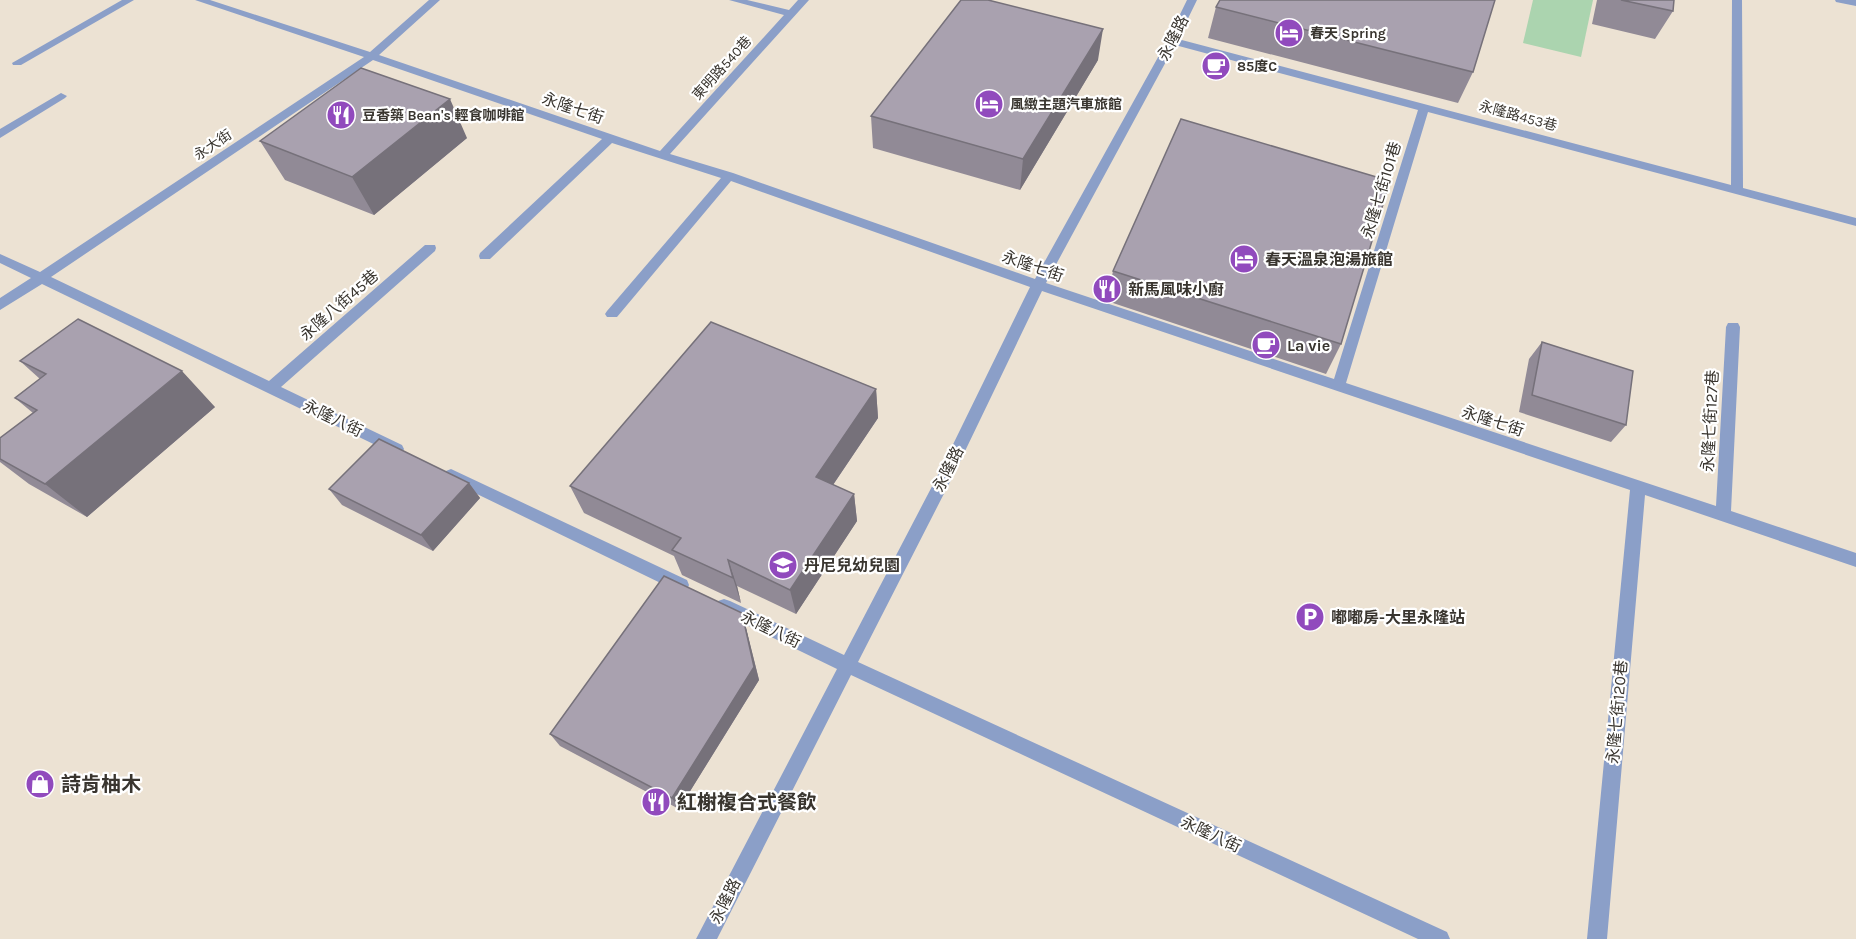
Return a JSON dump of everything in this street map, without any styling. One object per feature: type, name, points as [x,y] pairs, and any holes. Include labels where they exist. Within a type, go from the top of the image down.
[{"type":"street","points":[[17,63],[129,0]]},
{"type":"street","name":"永隆七街","points":[[200,0],[372,56],[662,156],[729,176],[1038,285],[1856,560]]},
{"type":"street","name":"永大街","points":[[0,305],[372,56],[435,0]]},
{"type":"street","points":[[734,0],[792,14]]},
{"type":"street","name":"東明路540巷","points":[[662,156],[804,0]]},
{"type":"street","name":"永隆路","points":[[706,939],[945,476],[1038,285],[1173,41],[1192,0]]},
{"type":"street","points":[[1737,0],[1737,190]]},
{"type":"street","points":[[1840,0],[1856,3]]},
{"type":"street","name":"永隆路453巷","points":[[1173,41],[1856,222]]},
{"type":"street","points":[[0,134],[61,96]]},
{"type":"street","name":"永隆七街101巷","points":[[1338,387],[1424,106]]},
{"type":"street","points":[[485,255],[610,138]]},
{"type":"street","points":[[612,314],[729,176]]},
{"type":"street","name":"永隆八街45巷","points":[[271,388],[430,248]]},
{"type":"street","name":"永隆八街","points":[[0,258],[410,454]]},
{"type":"street","name":"永隆七街127巷","points":[[1723,516],[1733,327]]},
{"type":"street","name":"永隆八街","points":[[442,470],[847,665],[1440,939]]},
{"type":"street","name":"永隆七街120巷","points":[[1597,939],[1638,486]]},
{"type":"green space","points":[[1533,0],[1593,0],[1581,57],[1523,43]]},
{"type":"building","name":"風緻主題汽車旅館","points":[[961,0],[988,0],[1103,29],[1023,159],[871,116]]},
{"type":"building","points":[[1220,0],[1495,0],[1473,72],[1216,7]]},
{"type":"building","points":[[1621,0],[1674,0],[1673,11]]},
{"type":"building","points":[[361,68],[450,99],[352,177],[260,141]]},
{"type":"building","name":"春天溫泉泡湯旅館","points":[[1181,119],[1390,181],[1341,344],[1113,271]]},
{"type":"building","points":[[78,319],[182,371],[45,484],[0,459],[0,438],[37,410],[15,398],[46,374],[20,361]]},
{"type":"building","points":[[711,322],[876,389],[816,477],[854,494],[790,590],[728,560],[733,578],[672,550],[681,538],[570,486]]},
{"type":"building","points":[[1542,342],[1633,371],[1626,425],[1532,395]]},
{"type":"building","points":[[379,439],[469,483],[421,535],[329,489]]},
{"type":"building","points":[[664,576],[742,613],[754,667],[672,798],[550,734]]},
{"type":"place","name":"春天 Spring","points":[[1289,33]]},
{"type":"place","name":"85度C","points":[[1216,66]]},
{"type":"place","name":"風緻主題汽車旅館","points":[[989,104]]},
{"type":"place","name":"豆香築 Bean's 輕食咖啡館","points":[[341,115]]},
{"type":"place","name":"春天溫泉泡湯旅館","points":[[1244,259]]},
{"type":"place","name":"新馬風味小廚","points":[[1107,289]]},
{"type":"place","name":"La vie","points":[[1266,345]]},
{"type":"place","name":"丹尼兒幼兒園","points":[[783,565]]},
{"type":"place","name":"嘟嘟房-大里永隆站","points":[[1310,617]]},
{"type":"place","name":"詩肯柚木","points":[[40,784]]},
{"type":"place","name":"紅榭複合式餐飲","points":[[656,802]]}]
